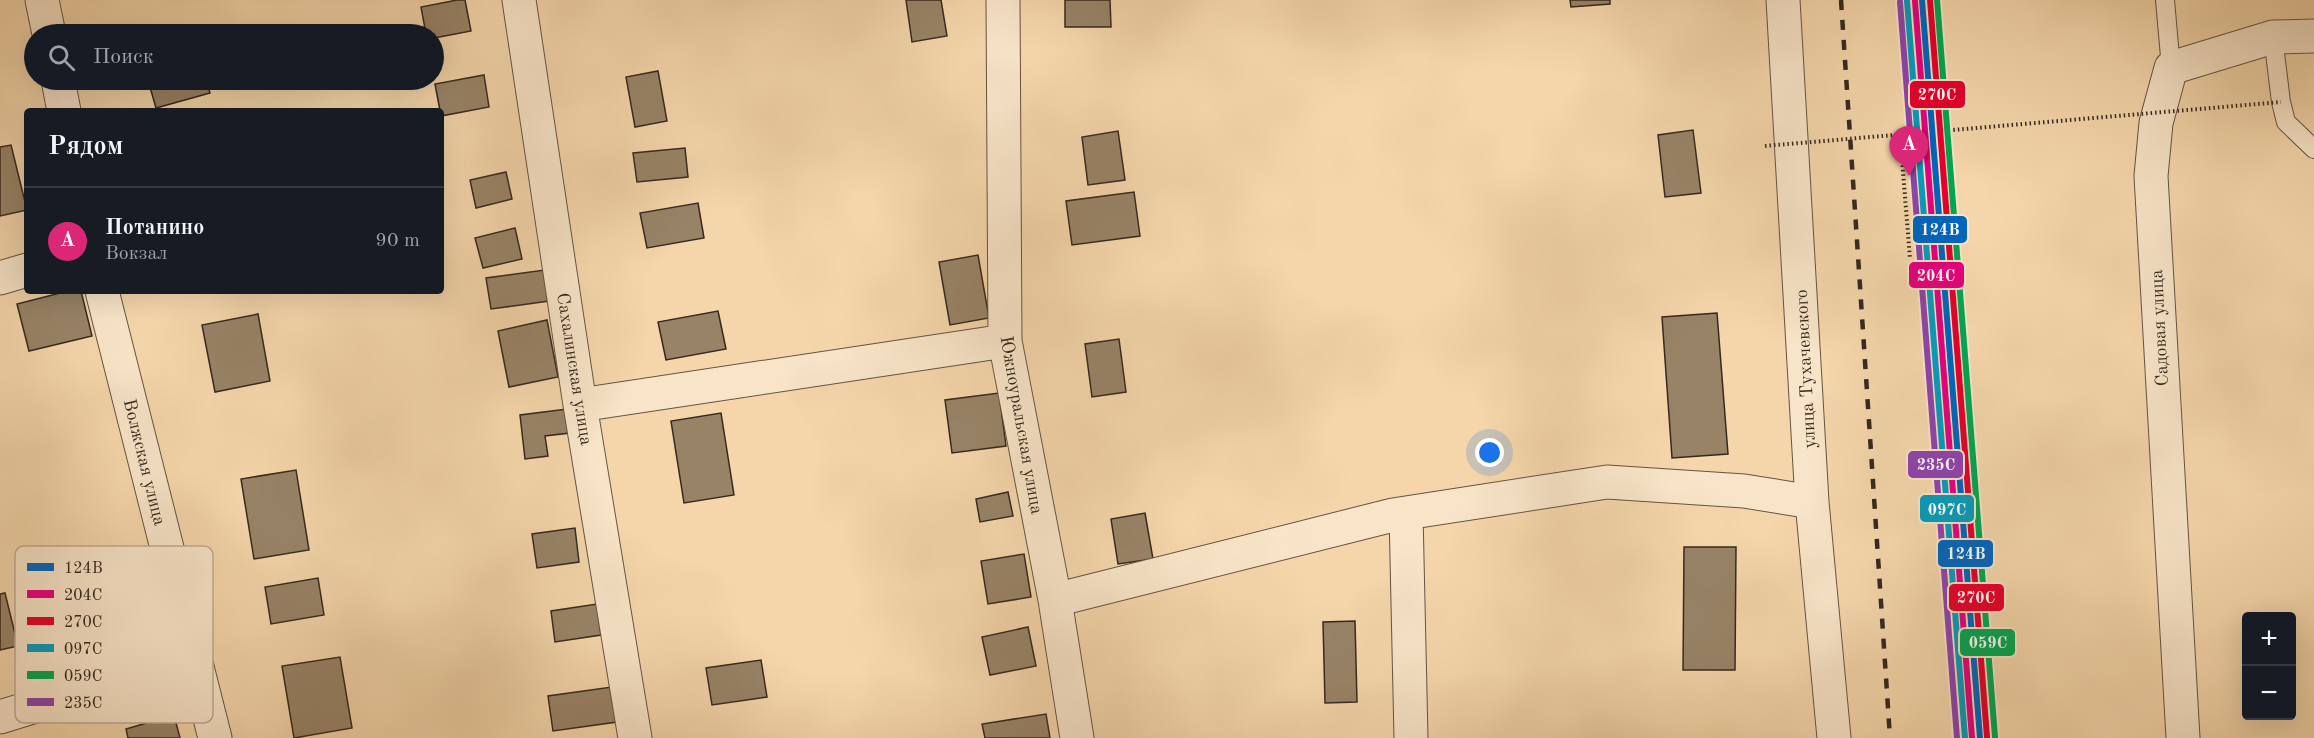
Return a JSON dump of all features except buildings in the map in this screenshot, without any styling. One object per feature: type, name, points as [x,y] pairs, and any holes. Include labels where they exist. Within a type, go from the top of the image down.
[{"type":"street","points":[[42,0],[47,24]]},
{"type":"street","name":"Сахалинская улица","points":[[519,0],[580,405],[635,738]]},
{"type":"street","name":"Южноуральская улица","points":[[1003,0],[1005,341],[1055,600],[1077,738]]},
{"type":"street","name":"улица Тухачевского","points":[[1783,0],[1812,502],[1834,738]]},
{"type":"street","points":[[2171,68],[2273,37],[2314,36]]},
{"type":"street","name":"Садовая улица","points":[[2171,68],[2156,123],[2151,176],[2183,738]]},
{"type":"street","points":[[60,90],[63,108]]},
{"type":"street","points":[[0,278],[24,271]]},
{"type":"street","name":"Волжская улица","points":[[103,294],[167,546]]},
{"type":"street","points":[[580,405],[1005,341]]},
{"type":"street","points":[[1055,600],[1406,513],[1607,482],[1744,490],[1812,502]]},
{"type":"street","points":[[1406,513],[1411,738]]},
{"type":"street","points":[[0,717],[15,712]]},
{"type":"street","name":"Волжская улица","points":[[210,723],[214,738]]},
{"type":"lane","points":[[2165,0],[2171,68]]},
{"type":"lane","points":[[2273,37],[2281,102],[2286,122],[2314,149]]},
{"type":"path","points":[[1765,146],[2281,102]]},
{"type":"path","points":[[1900,134],[1910,259]]},
{"type":"railway","points":[[1841,0],[1890,738]]},
{"type":"transit line","name":"124В","points":[[1922,0],[1980,738]]},
{"type":"transit line","name":"270С","points":[[1930,0],[1987,737]]},
{"type":"transit line","name":"059С","points":[[1937,0],[1995,737]]},
{"type":"transit line","name":"097С","points":[[1907,1],[1965,738]]},
{"type":"transit line","name":"204С","points":[[1915,1],[1972,738]]},
{"type":"transit line","name":"235С","points":[[1900,2],[1957,738]]},
{"type":"place","name":"Потанино","points":[[1909,176]]}]
